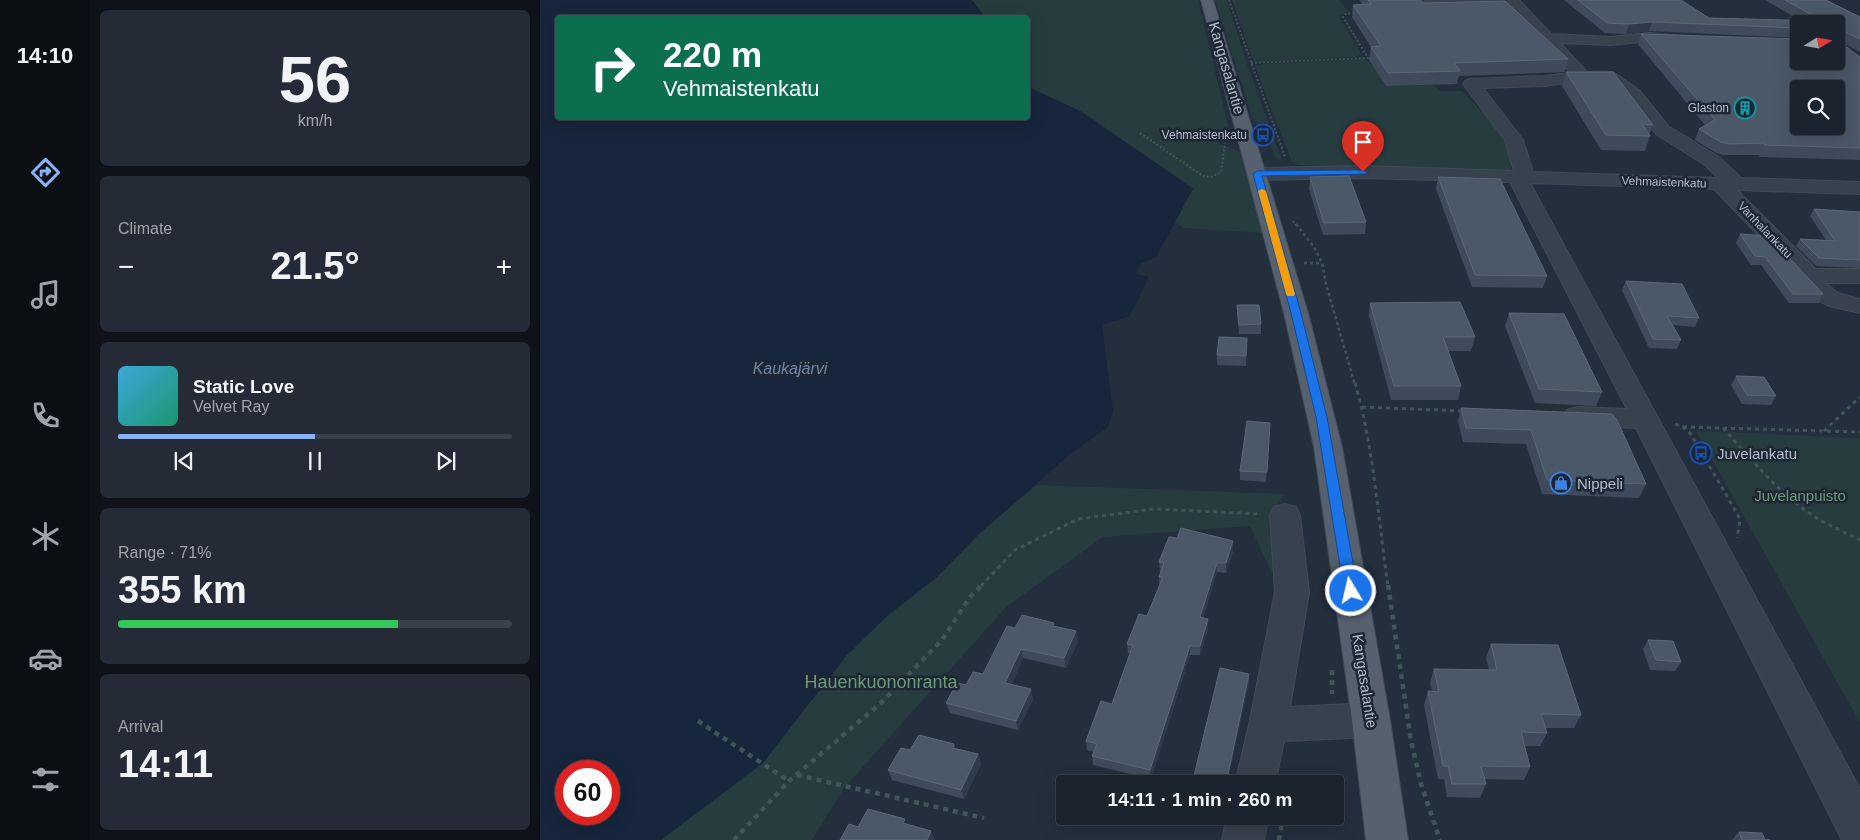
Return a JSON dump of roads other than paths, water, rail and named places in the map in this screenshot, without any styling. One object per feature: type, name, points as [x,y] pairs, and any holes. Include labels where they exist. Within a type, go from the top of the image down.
[{"type":"main road","name":"Kangasalantie","points":[[1207,0],[1311,370],[1328,447],[1371,720],[1387,840]]},
{"type":"street","points":[[1422,0],[1427,2],[1513,0],[1582,76]]},
{"type":"street","points":[[1547,38],[1612,41],[1648,38],[1696,39]]},
{"type":"street","name":"Vanhalankatu","points":[[1521,177],[1514,140],[1471,84],[1544,81],[1608,75],[1633,93],[1662,130],[1712,161],[1728,184],[1810,276],[1814,287],[1823,294],[1847,304],[1860,306]]},
{"type":"street","name":"Vehmaistenkatu","points":[[1257,174],[1363,172],[1860,188]]},
{"type":"street","points":[[1521,177],[1860,831]]},
{"type":"street","points":[[1810,276],[1860,276]]},
{"type":"street","points":[[1551,414],[1645,419]]},
{"type":"street","points":[[1257,775],[1268,726],[1292,592],[1284,515]]},
{"type":"street","points":[[1268,726],[1371,720]]},
{"type":"street","points":[[1243,840],[1246,825]]},
{"type":"water","name":"Kaukajärvi","points":[[540,0],[972,0],[983,15],[555,15],[555,120],[1030,120],[1030,88],[1082,112],[1193,189],[1156,257],[1140,264],[1136,274],[1149,277],[1130,316],[1102,325],[1113,411],[1108,427],[1069,455],[981,532],[937,577],[887,616],[846,656],[763,763],[661,840],[540,840]]},
{"type":"place","name":"Glaston","points":[[1745,108]]},
{"type":"place","name":"Vehmaistenkatu","points":[[1263,135]]},
{"type":"place","name":"Juvelankatu","points":[[1701,453]]},
{"type":"place","name":"Nippeli","points":[[1561,483]]},
{"type":"park label","name":"Juvelanpuisto","points":[[1800,495]]},
{"type":"park label","name":"Hauenkuononranta","points":[[881,682]]}]
